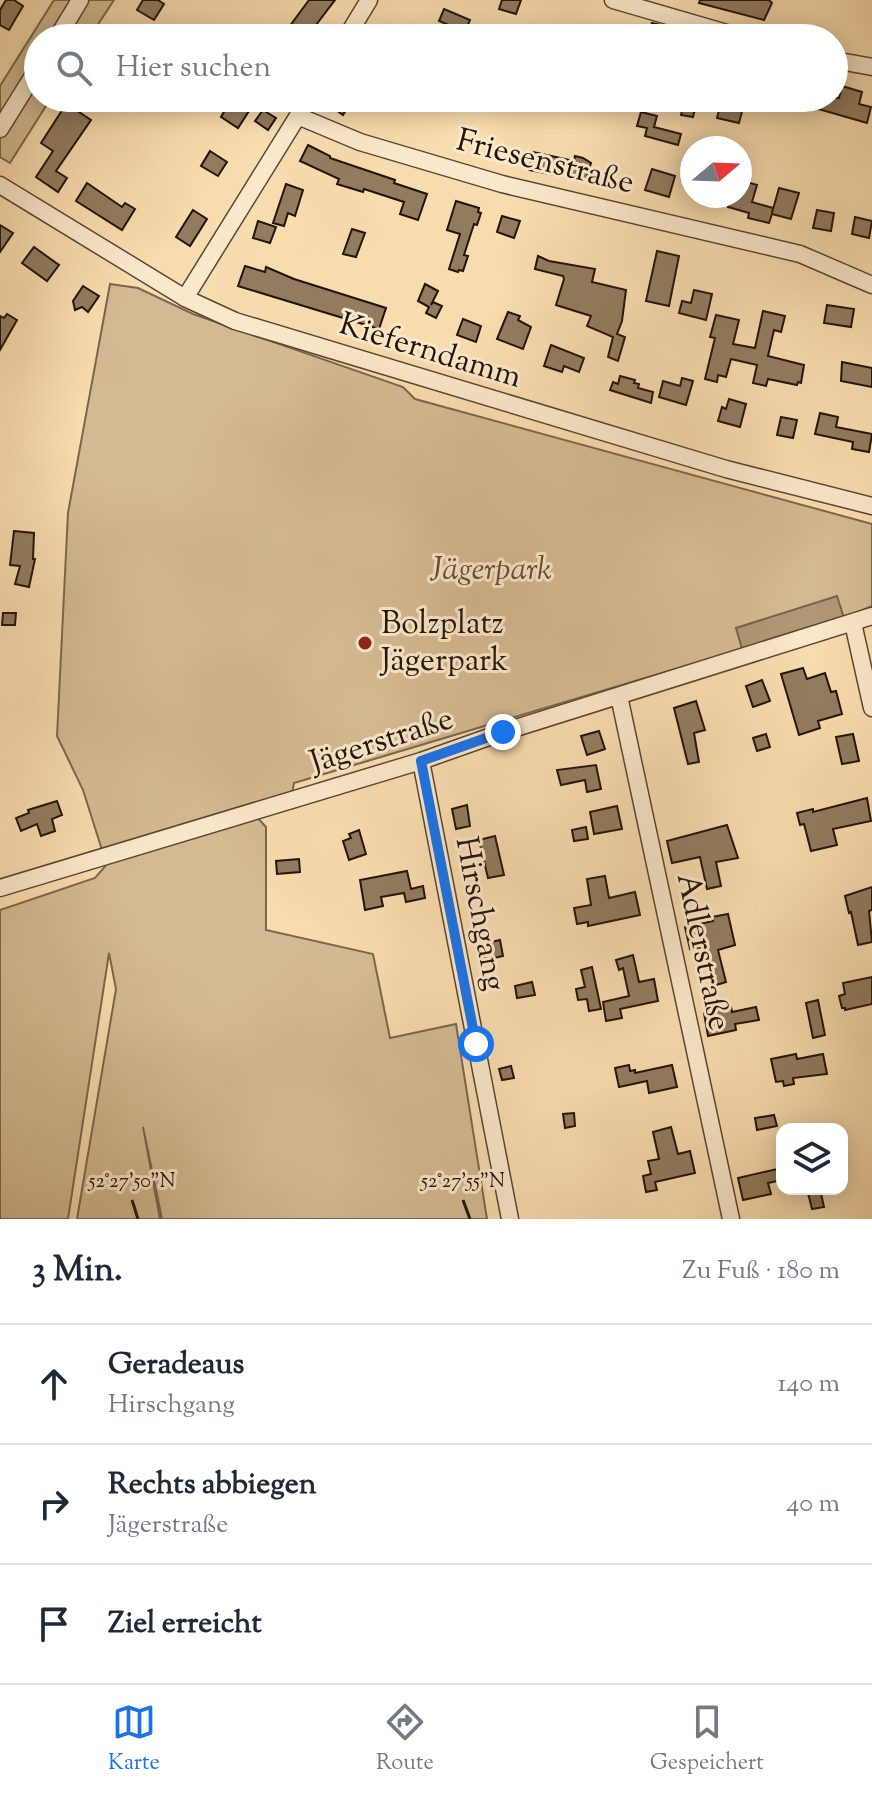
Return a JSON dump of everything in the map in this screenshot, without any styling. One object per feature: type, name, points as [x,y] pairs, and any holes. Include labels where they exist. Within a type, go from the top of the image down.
[{"type":"street","points":[[65,24],[80,0]]},
{"type":"street","points":[[354,24],[369,0]]},
{"type":"street","points":[[613,0],[696,24]]},
{"type":"street","points":[[848,63],[872,67]]},
{"type":"street","points":[[0,129],[24,90]]},
{"type":"street","points":[[185,298],[300,112]]},
{"type":"street","name":"Friesenstraße","points":[[298,116],[360,142],[502,184],[800,254],[872,285]]},
{"type":"street","name":"Kieferndamm","points":[[0,185],[185,298],[235,321],[726,469],[872,506]]},
{"type":"street","name":"Jägerstraße","points":[[0,888],[421,761],[503,732],[872,616]]},
{"type":"street","points":[[853,623],[872,708]]},
{"type":"street","name":"Adlerstraße","points":[[619,696],[731,1219]]},
{"type":"street","name":"Hirschgang","points":[[421,761],[510,1219]]},
{"type":"green space","points":[[54,0],[114,0],[98,24],[39,24]]},
{"type":"green space","points":[[24,48],[24,112],[42,112],[10,163],[0,157],[0,86]]},
{"type":"green space","name":"Jägerpark","points":[[110,284],[138,288],[193,314],[403,387],[415,399],[872,524],[872,606],[844,618],[294,783],[292,794],[102,850],[83,790],[57,736],[68,513]]},
{"type":"green space","points":[[256,816],[266,827],[266,930],[373,954],[390,1038],[456,1024],[487,1219],[162,1219],[143,1127],[160,1219],[77,1219],[116,989],[109,953],[68,1219],[0,1219],[0,910],[95,878],[107,864]]},
{"type":"shaded area","points":[[837,596],[844,618],[742,649],[736,628]]},
{"type":"building","points":[[6,0],[14,0],[23,6],[9,30],[0,25],[0,10]]},
{"type":"building","points":[[143,0],[158,0],[164,4],[154,20],[137,10]]},
{"type":"building","points":[[309,0],[335,0],[317,24],[291,24]]},
{"type":"building","points":[[502,0],[521,0],[516,14],[499,9]]},
{"type":"building","points":[[700,0],[769,0],[772,3],[764,20],[699,3]]},
{"type":"building","points":[[444,9],[470,20],[468,24],[439,21]]},
{"type":"building","points":[[848,88],[862,92],[859,104],[871,107],[867,123],[829,112],[848,112]]},
{"type":"building","points":[[61,112],[79,112],[91,120],[56,171],[67,178],[58,192],[36,177],[53,151],[41,143]]},
{"type":"building","points":[[224,112],[248,112],[238,128],[221,117]]},
{"type":"building","points":[[262,112],[276,118],[268,130],[255,121]]},
{"type":"building","points":[[641,112],[657,116],[654,127],[681,134],[678,145],[645,136],[647,128],[637,126]]},
{"type":"building","points":[[682,112],[694,112],[693,117],[681,115]]},
{"type":"building","points":[[718,112],[742,112],[739,123],[717,118]]},
{"type":"building","points":[[308,145],[330,158],[427,194],[418,220],[400,214],[404,202],[337,184],[339,179],[300,161]]},
{"type":"building","points":[[210,151],[227,162],[218,176],[201,166]]},
{"type":"building","points":[[533,152],[574,161],[575,156],[583,158],[591,163],[586,179],[561,171],[560,176],[529,170]]},
{"type":"building","points":[[652,169],[675,176],[669,197],[645,190]]},
{"type":"building","points":[[87,183],[122,207],[125,203],[135,209],[122,230],[76,201]]},
{"type":"building","points":[[286,184],[303,190],[295,216],[288,213],[284,226],[273,223]]},
{"type":"building","points":[[752,184],[757,185],[752,202]]},
{"type":"building","points":[[779,188],[799,193],[791,219],[772,214],[769,223],[748,218],[749,213],[732,208],[752,208],[752,202],[773,208],[772,213]]},
{"type":"building","points":[[456,201],[479,208],[478,212],[481,213],[464,255],[468,256],[463,271],[458,272],[449,269],[460,234],[447,230]]},
{"type":"building","points":[[193,210],[207,219],[190,246],[176,237]]},
{"type":"building","points":[[817,210],[834,213],[831,231],[813,228]]},
{"type":"building","points":[[502,216],[520,221],[514,238],[497,232]]},
{"type":"building","points":[[855,217],[872,221],[869,238],[852,234]]},
{"type":"building","points":[[258,221],[276,227],[270,243],[253,238]]},
{"type":"building","points":[[0,225],[13,233],[0,252]]},
{"type":"building","points":[[352,229],[365,233],[356,257],[343,254]]},
{"type":"building","points":[[34,247],[59,265],[47,281],[22,263]]},
{"type":"building","points":[[657,251],[679,256],[669,306],[646,301]]},
{"type":"building","points":[[538,256],[549,261],[595,269],[592,282],[626,290],[617,334],[625,337],[618,361],[608,357],[613,337],[587,326],[591,316],[556,305],[563,276],[535,269]]},
{"type":"building","points":[[245,266],[265,272],[266,267],[386,308],[379,329],[238,286]]},
{"type":"building","points":[[425,284],[438,291],[431,305],[433,302],[442,306],[436,318],[426,313],[429,307],[418,301]]},
{"type":"building","points":[[83,286],[99,296],[88,312],[82,307],[75,310],[73,301]]},
{"type":"building","points":[[694,290],[712,294],[706,320],[679,313],[682,301],[691,303]]},
{"type":"building","points":[[827,305],[854,309],[851,327],[824,323]]},
{"type":"building","points":[[763,311],[785,316],[781,332],[774,330],[768,356],[804,365],[801,383],[797,385],[768,379],[766,386],[753,383],[757,365],[731,359],[726,377],[718,375],[717,382],[705,379],[715,338],[710,337],[716,315],[739,320],[733,344],[755,348]]},
{"type":"building","points":[[508,312],[520,316],[518,320],[531,327],[523,349],[497,339]]},
{"type":"building","points":[[7,314],[17,320],[0,350],[0,316],[4,318]]},
{"type":"building","points":[[463,319],[481,326],[476,342],[457,335]]},
{"type":"building","points":[[551,345],[584,358],[579,372],[564,366],[562,372],[544,366]]},
{"type":"building","points":[[842,362],[872,368],[872,387],[841,381]]},
{"type":"building","points":[[620,376],[635,380],[638,388],[653,392],[651,403],[610,390],[613,382],[618,384]]},
{"type":"building","points":[[682,378],[693,381],[686,405],[659,397],[663,381],[680,386]]},
{"type":"building","points":[[729,399],[746,404],[740,427],[718,421],[722,407],[726,409]]},
{"type":"building","points":[[820,413],[838,417],[836,427],[872,434],[869,452],[852,449],[853,442],[815,434]]},
{"type":"building","points":[[781,417],[797,420],[793,438],[777,435]]},
{"type":"building","points":[[14,531],[34,533],[35,559],[29,587],[15,584],[20,566],[10,565]]},
{"type":"building","points":[[3,613],[16,613],[15,625],[2,625]]},
{"type":"building","points":[[803,668],[807,679],[825,673],[831,692],[836,691],[842,714],[818,721],[820,728],[799,735],[781,674]]},
{"type":"building","points":[[762,680],[770,701],[753,707],[746,686]]},
{"type":"building","points":[[696,701],[705,730],[694,733],[699,762],[688,764],[674,708]]},
{"type":"building","points":[[599,731],[605,749],[587,755],[581,736]]},
{"type":"building","points":[[766,734],[770,747],[757,751],[753,738]]},
{"type":"building","points":[[853,734],[859,761],[842,764],[836,737]]},
{"type":"building","points":[[596,765],[601,789],[587,792],[585,780],[561,785],[557,770]]},
{"type":"building","points":[[867,798],[871,821],[833,829],[837,845],[811,851],[804,824],[800,825],[797,813]]},
{"type":"building","points":[[57,801],[62,815],[52,819],[55,831],[41,836],[37,824],[21,831],[16,818],[29,813],[28,810]]},
{"type":"building","points":[[467,805],[470,826],[456,829],[452,809]]},
{"type":"building","points":[[617,806],[622,829],[594,834],[590,812]]},
{"type":"building","points":[[727,825],[738,858],[716,862],[721,886],[707,889],[700,857],[672,863],[667,841]]},
{"type":"building","points":[[586,827],[588,839],[574,841],[572,830]]},
{"type":"building","points":[[359,830],[366,854],[349,860],[343,841]]},
{"type":"building","points":[[495,836],[504,875],[488,878],[479,840]]},
{"type":"building","points":[[299,859],[300,872],[277,874],[276,861]]},
{"type":"building","points":[[407,871],[411,889],[423,886],[425,898],[406,902],[404,893],[381,897],[383,906],[365,910],[360,880]]},
{"type":"building","points":[[605,876],[609,898],[635,892],[640,915],[588,926],[588,922],[577,924],[574,908],[591,905],[587,879]]},
{"type":"building","points":[[872,887],[872,910],[869,911],[872,942],[858,945],[845,896]]},
{"type":"building","points":[[728,914],[735,945],[718,950],[726,982],[713,986],[703,947],[690,949],[685,927]]},
{"type":"building","points":[[500,940],[503,956],[485,960],[482,944]]},
{"type":"building","points":[[633,955],[639,982],[654,979],[658,1001],[620,1009],[622,1018],[606,1021],[603,1002],[629,996],[623,968],[619,970],[616,960]]},
{"type":"building","points":[[592,967],[601,1009],[589,1011],[587,999],[578,1000],[576,989],[585,987],[581,970]]},
{"type":"building","points":[[872,977],[872,1004],[842,1008],[839,996],[845,994],[843,983]]},
{"type":"building","points":[[532,982],[535,995],[517,998],[515,986]]},
{"type":"building","points":[[818,1000],[825,1035],[813,1038],[806,1003]]},
{"type":"building","points":[[731,1007],[732,1012],[756,1007],[759,1020],[735,1024],[736,1030],[708,1036],[704,1013]]},
{"type":"building","points":[[796,1054],[797,1059],[823,1054],[827,1074],[793,1078],[794,1084],[784,1086],[783,1081],[776,1082],[771,1059]]},
{"type":"building","points":[[629,1065],[630,1071],[635,1070],[635,1073],[672,1065],[677,1087],[649,1093],[647,1081],[619,1087],[615,1068]]},
{"type":"building","points":[[511,1066],[514,1078],[502,1080],[499,1069]]},
{"type":"building","points":[[574,1113],[575,1126],[565,1128],[563,1114]]},
{"type":"building","points":[[774,1115],[776,1126],[757,1130],[755,1118]]},
{"type":"building","points":[[671,1127],[678,1154],[690,1151],[695,1173],[655,1182],[657,1190],[646,1192],[643,1176],[651,1174],[648,1161],[659,1159],[653,1132]]},
{"type":"building","points":[[776,1169],[776,1181],[768,1183],[771,1194],[743,1200],[738,1178]]},
{"type":"building","points":[[808,1195],[821,1195],[824,1207],[812,1209]]},
{"type":"place","name":"Bolzplatz Jägerpark","points":[[365,643]]},
{"type":"route","points":[[476,1044],[421,761],[503,732]]}]
